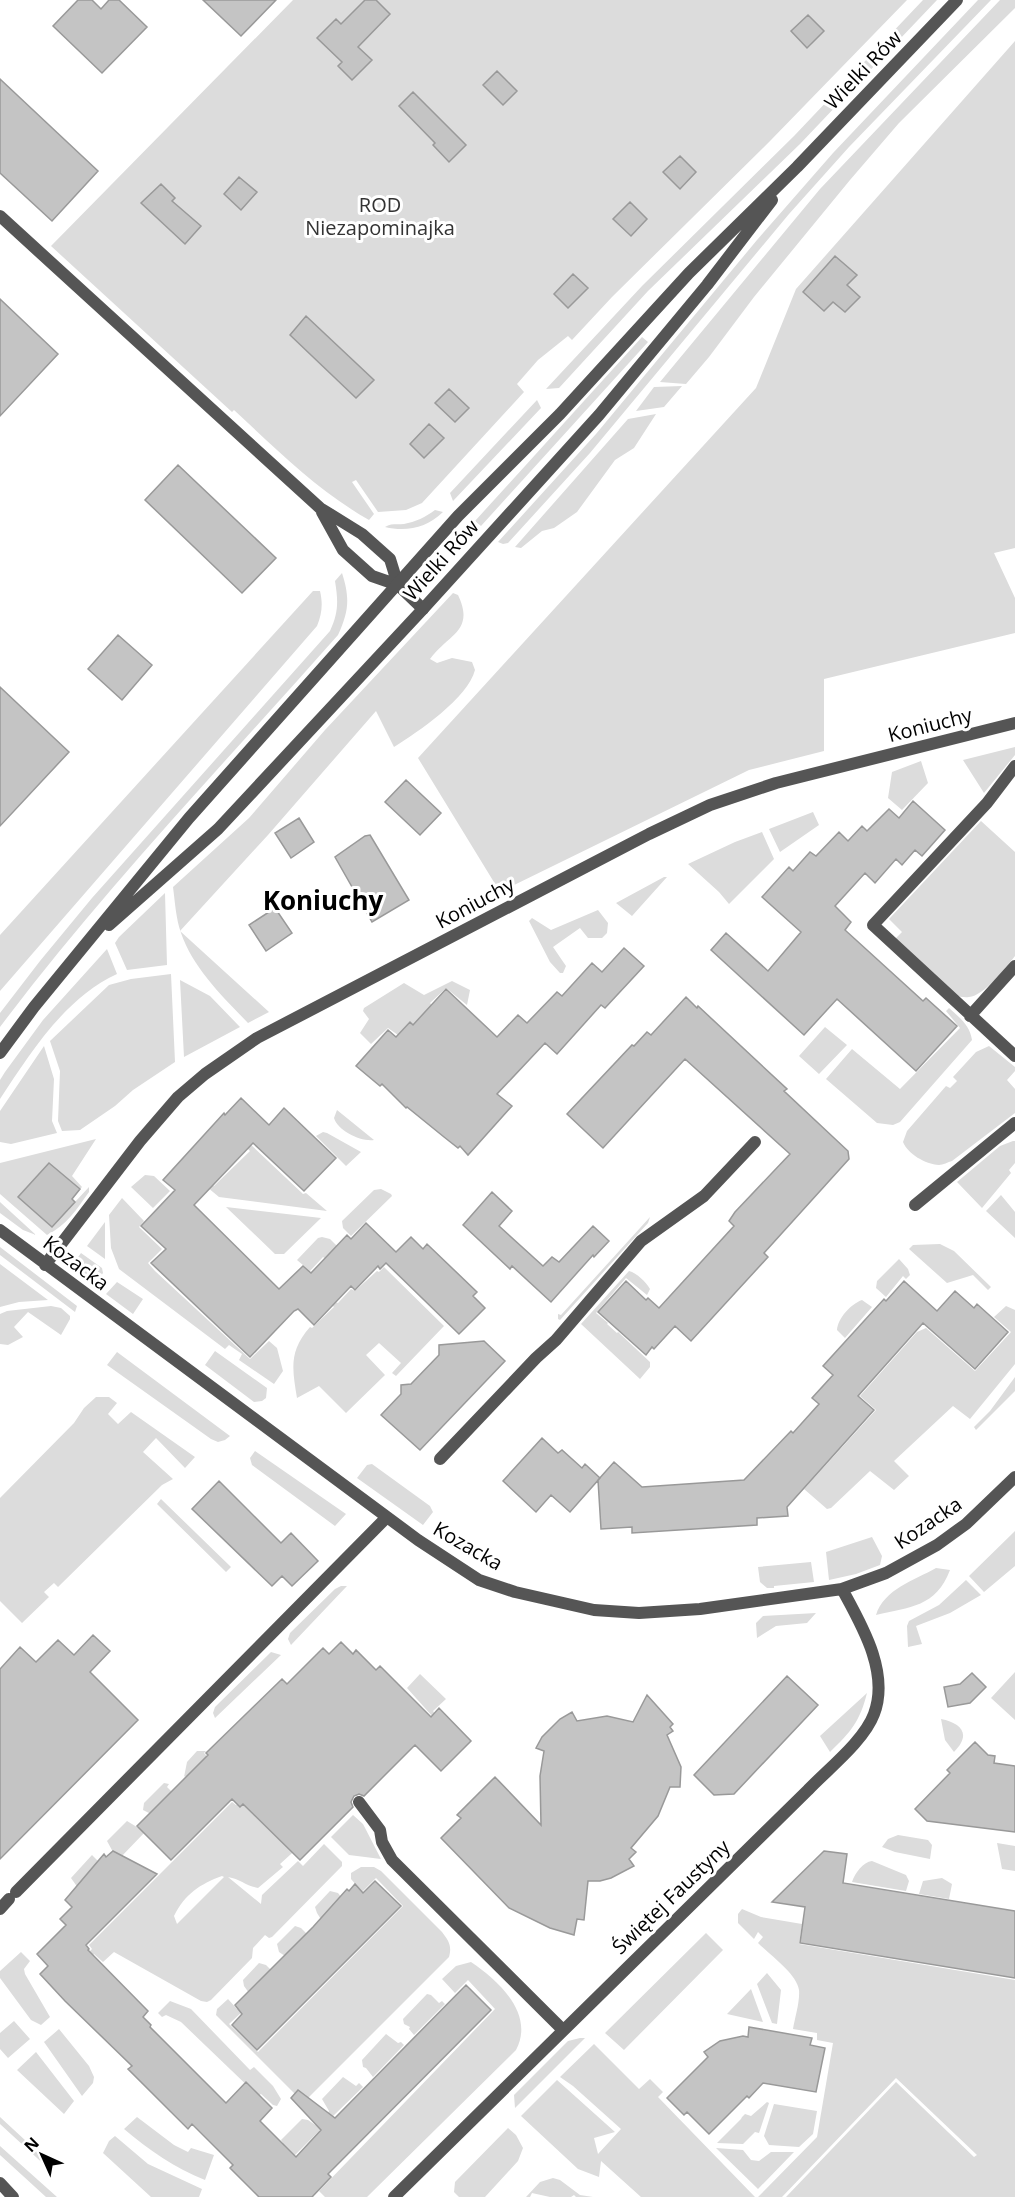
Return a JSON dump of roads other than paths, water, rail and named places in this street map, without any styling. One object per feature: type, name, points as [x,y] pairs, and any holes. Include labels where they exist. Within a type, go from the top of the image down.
[{"type":"street","name":"Wielki Rów","points":[[0,1053],[34,1007],[189,818],[458,516],[560,414],[689,273],[797,167],[957,0]]},
{"type":"street","name":"Wielki Rów","points":[[81,950],[218,828],[423,609],[599,415],[707,285],[797,167]]},
{"type":"street","points":[[0,216],[320,508],[362,534],[390,559],[398,585]]},
{"type":"street","points":[[320,508],[344,550],[372,576],[398,585],[423,609]]},
{"type":"street","name":"Koniuchy","points":[[45,1265],[140,1141],[178,1097],[205,1074],[257,1038],[639,839],[710,805],[776,783],[1015,723]]},
{"type":"street","points":[[1015,766],[987,803],[873,926],[1015,1056]]},
{"type":"street","points":[[970,1016],[1015,966]]},
{"type":"street","points":[[915,1205],[1015,1123]]},
{"type":"street","points":[[440,1459],[556,1340],[641,1241],[704,1196],[755,1142]]},
{"type":"street","name":"Kozacka","points":[[0,1230],[387,1517],[479,1580],[515,1592],[594,1610],[639,1612],[700,1609],[842,1589],[886,1573],[937,1545],[980,1511],[1015,1478]]},
{"type":"street","points":[[0,1909],[387,1517]]},
{"type":"street","name":"Świętej Faustyny","points":[[394,2197],[855,1742],[874,1715],[878,1685],[876,1665],[862,1627],[842,1589]]},
{"type":"street","points":[[359,1802],[380,1830],[382,1842],[392,1860],[563,2030]]},
{"type":"street","points":[[0,2183],[13,2197]]},
{"type":"district","name":"Koniuchy","points":[[323,901]]},
{"type":"park label","name":"ROD Niezapominajka","points":[[380,216]]}]
